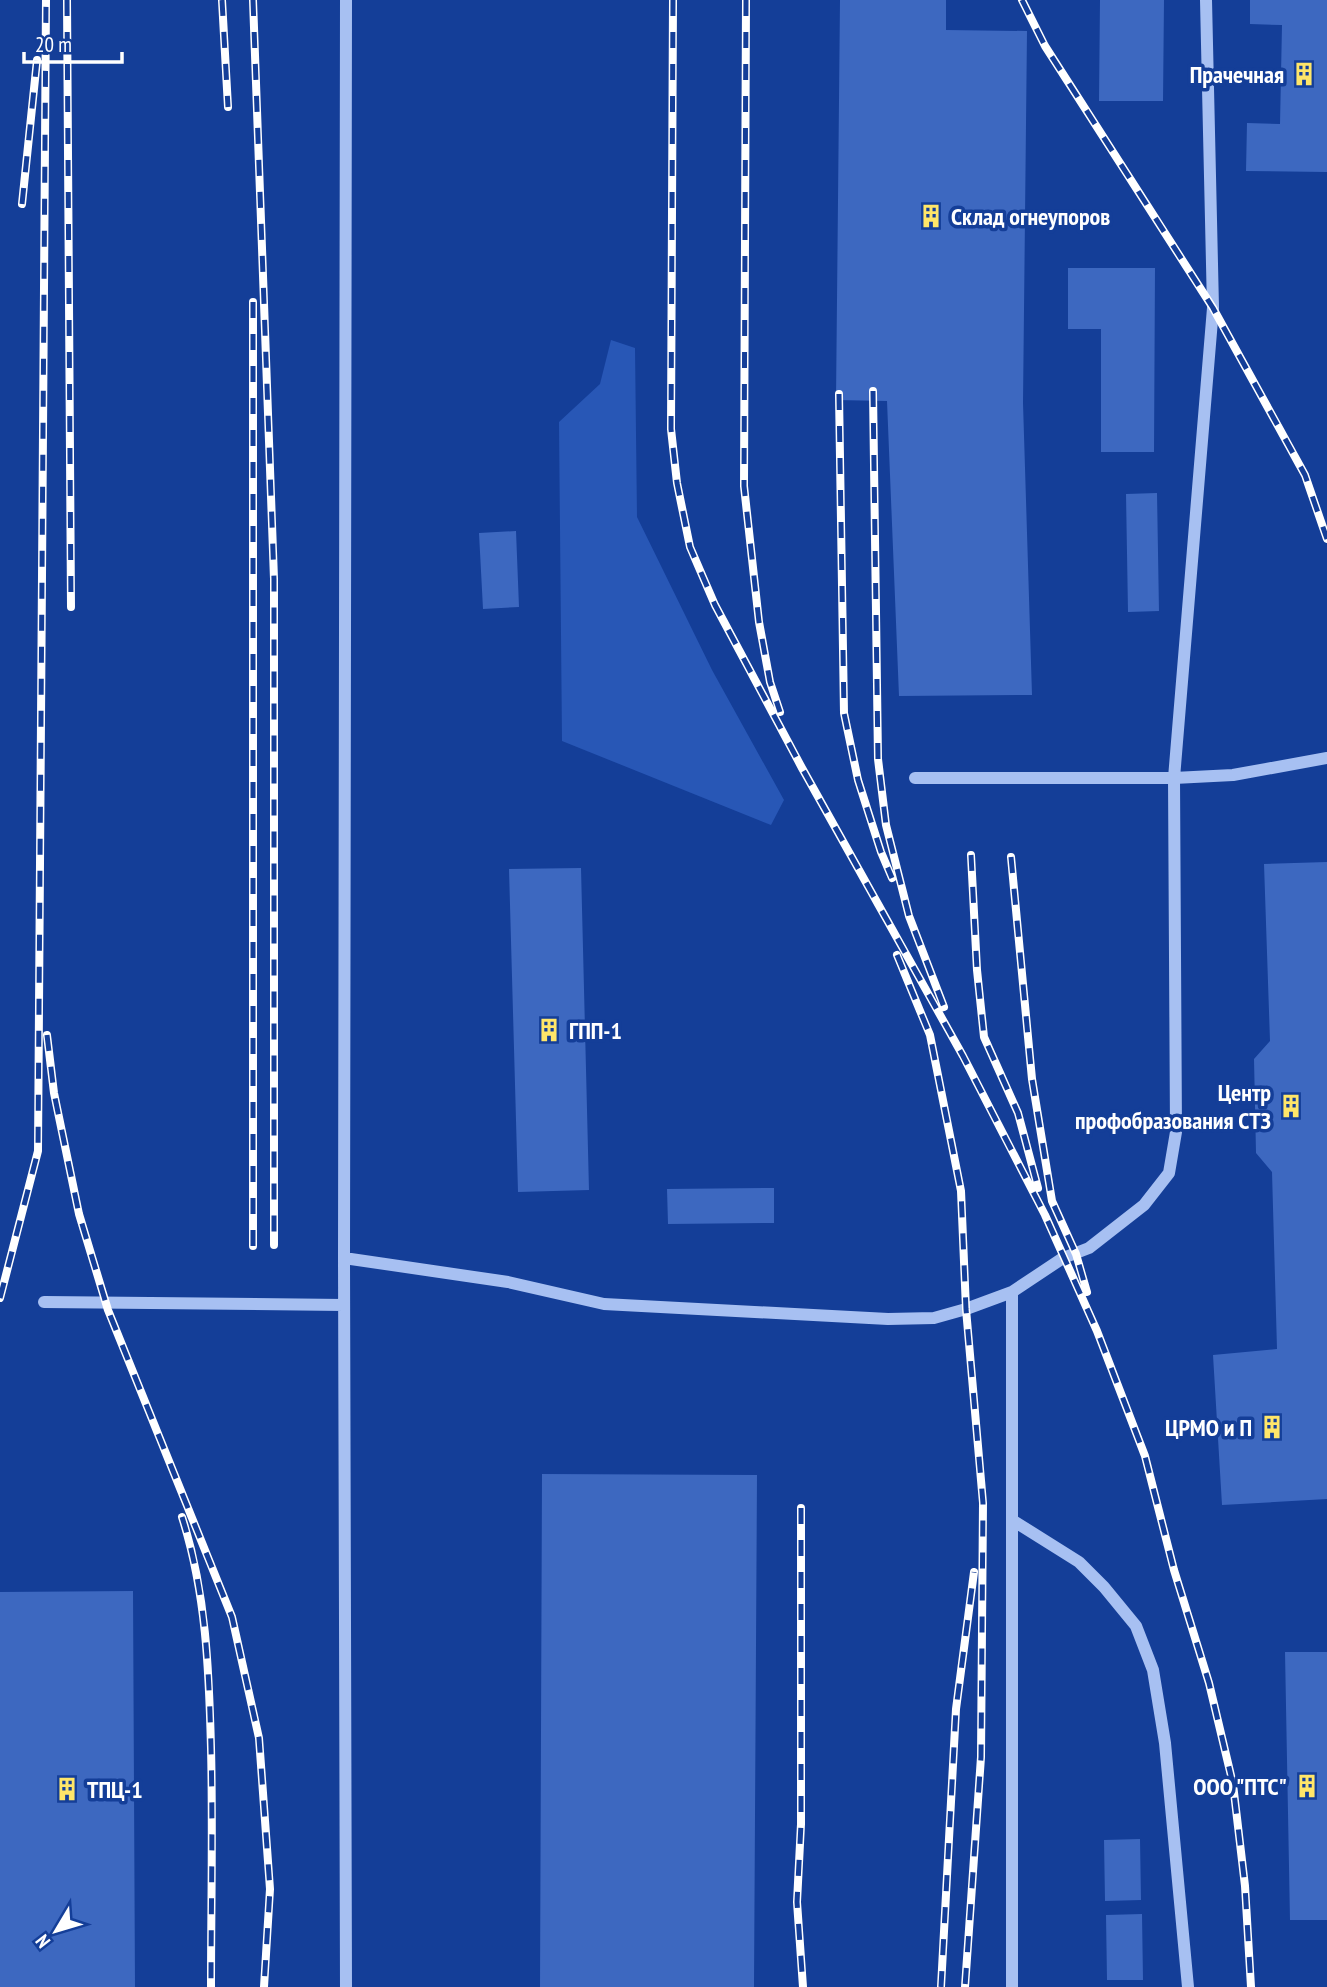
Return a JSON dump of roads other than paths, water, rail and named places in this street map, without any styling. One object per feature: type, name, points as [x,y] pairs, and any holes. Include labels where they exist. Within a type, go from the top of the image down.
[{"type":"street","points":[[345,0],[346,1987]]},
{"type":"street","points":[[344,1258],[508,1282],[604,1304],[887,1319],[934,1318],[1012,1292],[1063,1258],[1089,1248],[1144,1205],[1169,1173],[1176,1132],[1174,778],[1213,308],[1206,0]]},
{"type":"street","points":[[915,778],[1174,778],[1233,775],[1327,758]]},
{"type":"street","points":[[1012,1292],[1012,1987]]},
{"type":"street","points":[[44,1303],[344,1306]]},
{"type":"street","points":[[1012,1520],[1079,1562],[1104,1587],[1136,1626],[1153,1670],[1165,1743],[1188,1987]]},
{"type":"railway","points":[[0,1298],[38,1151],[46,0]]},
{"type":"railway","points":[[67,0],[71,607]]},
{"type":"railway","points":[[222,0],[228,107]]},
{"type":"railway","points":[[253,0],[274,579],[274,1245]]},
{"type":"railway","points":[[673,0],[671,429],[677,483],[690,547],[715,605],[802,768],[963,1056],[1045,1215],[1097,1331],[1145,1456],[1174,1570],[1209,1683],[1233,1784],[1245,1886],[1251,1987]]},
{"type":"railway","points":[[746,0],[744,486],[759,622],[770,682],[780,712]]},
{"type":"railway","points":[[1022,0],[1045,46],[1213,308],[1305,475],[1327,539]]},
{"type":"railway","points":[[22,204],[37,60]]},
{"type":"railway","points":[[253,302],[253,1246]]},
{"type":"railway","points":[[873,391],[878,759],[886,825],[909,916],[944,1007]]},
{"type":"railway","points":[[839,394],[844,713],[858,780],[892,878]]},
{"type":"railway","points":[[971,855],[977,970],[984,1037],[1018,1113],[1038,1188]]},
{"type":"railway","points":[[1011,857],[1032,1079],[1052,1201],[1076,1254],[1087,1292]]},
{"type":"railway","points":[[897,955],[930,1035],[961,1191],[966,1309],[983,1503],[981,1757],[965,1987]]},
{"type":"railway","points":[[47,1035],[54,1093],[79,1214],[108,1310],[232,1617],[259,1738],[270,1889],[264,1987]]},
{"type":"railway","points":[[801,1508],[801,1824],[797,1902],[803,1987]]},
{"type":"railway","points":[[182,1517],[201,1602],[207,1660],[212,1778],[211,1987]]},
{"type":"railway","points":[[941,1987],[956,1709],[974,1572]]},
{"type":"place","name":"Прачечная","points":[[1304,74]]},
{"type":"place","name":"Склад огнеупоров","points":[[931,216]]},
{"type":"place","name":"ГПП-1","points":[[549,1030]]},
{"type":"place","name":"Центр профобразования СТЗ","points":[[1291,1106]]},
{"type":"place","name":"ЦРМО и П","points":[[1272,1427]]},
{"type":"place","name":"ООО \"ПТС\"","points":[[1307,1786]]},
{"type":"place","name":"ТПЦ-1","points":[[67,1789]]}]
